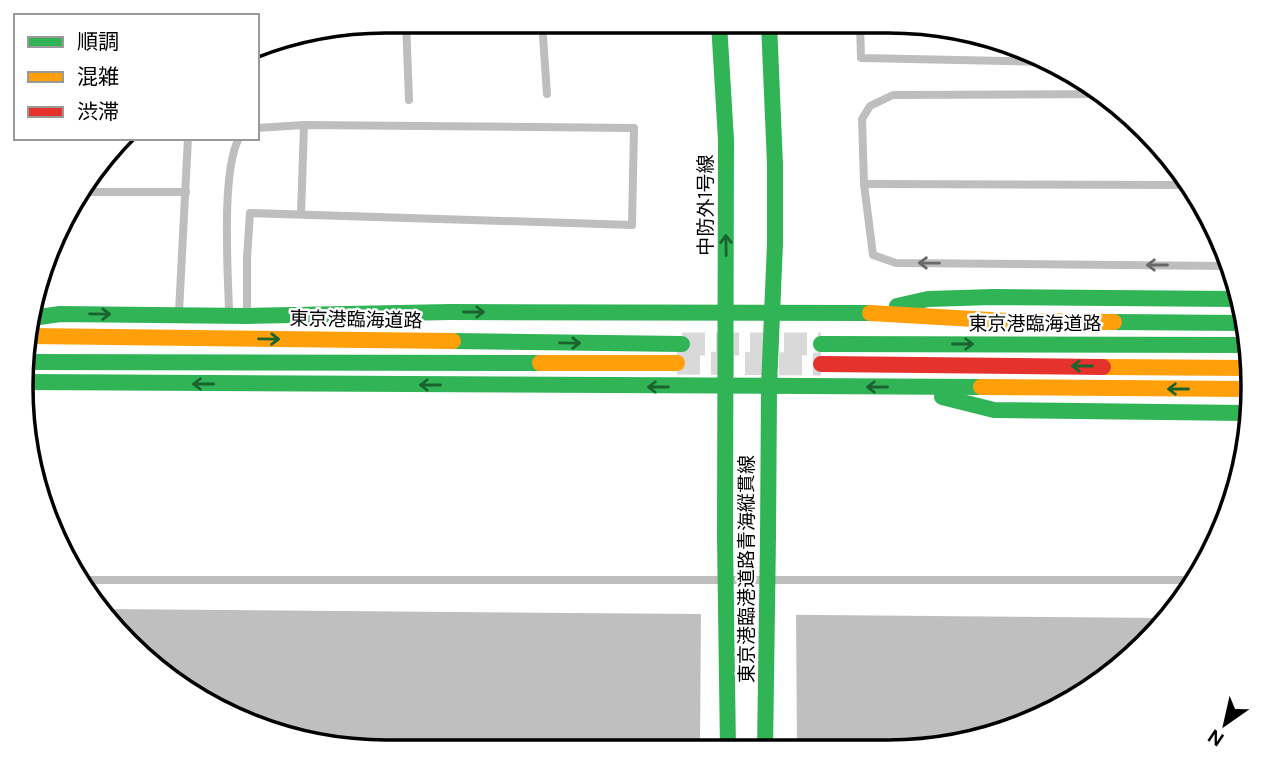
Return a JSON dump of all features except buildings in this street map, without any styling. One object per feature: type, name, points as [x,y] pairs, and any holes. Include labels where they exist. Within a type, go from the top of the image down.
[{"type":"street","name":"中防外1号線","points":[[720,33],[726,140],[726,387]]},
{"type":"street","points":[[768,387],[775,243],[769,33]]},
{"type":"street","points":[[881,313],[906,303],[928,299],[1230,299]]},
{"type":"street","points":[[40,317],[60,314],[247,316],[451,312],[881,313],[1008,321],[1235,323]]},
{"type":"street","name":"東京港臨海道路","points":[[37,336],[682,344]]},
{"type":"street","name":"東京港臨海道路","points":[[821,344],[1238,345]]},
{"type":"street","points":[[34,362],[677,363]]},
{"type":"street","points":[[821,364],[1240,368]]},
{"type":"street","points":[[33,382],[1241,389]]},
{"type":"street","name":"東京港臨港道路青海縦貫線","points":[[726,387],[728,740]]},
{"type":"street","name":"東京港臨港道路青海縦貫線","points":[[765,740],[768,387]]},
{"type":"street","points":[[905,387],[994,410],[1240,413]]},
{"type":"lane","points":[[406,33],[409,100]]},
{"type":"lane","points":[[543,33],[547,94]]},
{"type":"lane","points":[[860,33],[861,58],[1026,62]]},
{"type":"lane","points":[[1086,94],[893,95],[870,106],[862,118],[864,184],[873,255],[896,263],[1219,266]]},
{"type":"lane","points":[[301,214],[304,125]]},
{"type":"lane","points":[[247,316],[250,213],[632,225],[634,128],[304,125],[259,128]]},
{"type":"lane","points":[[179,315],[188,140]]},
{"type":"lane","points":[[229,316],[228,200],[232,161],[238,140]]},
{"type":"lane","points":[[864,184],[1178,185]]},
{"type":"lane","points":[[92,191],[186,192]]},
{"type":"lane","points":[[91,580],[1183,580]]},
{"type":"shaded area","points":[[112,609],[1154,618],[1103,667],[1044,703],[979,728],[934,737],[888,740],[386,740],[340,737],[295,728],[230,703],[171,667]]},
{"type":"pier","points":[[701,610],[796,611],[797,740],[700,740]]},
{"type":"tunnel","points":[[682,344],[821,344]]},
{"type":"tunnel","points":[[677,363],[821,364]]},
{"type":"traffic: fast","points":[[720,33],[726,140],[725,537]]},
{"type":"traffic: fast","points":[[768,537],[769,387],[775,243],[769,33]]},
{"type":"traffic: fast","points":[[897,306],[928,299],[993,297],[1230,299]]},
{"type":"traffic: fast","points":[[40,317],[60,314],[247,316],[451,312],[870,313]]},
{"type":"traffic: fast","points":[[1114,322],[1235,323]]},
{"type":"traffic: fast","points":[[453,341],[682,344]]},
{"type":"traffic: fast","points":[[821,344],[1238,345]]},
{"type":"traffic: fast","points":[[34,362],[540,363]]},
{"type":"traffic: fast","points":[[33,382],[981,387]]},
{"type":"traffic: fast","points":[[942,397],[994,410],[1240,413]]},
{"type":"traffic: fast","points":[[725,537],[728,740]]},
{"type":"traffic: fast","points":[[765,740],[768,537]]},
{"type":"traffic: slow","points":[[870,313],[1008,321],[1114,322]]},
{"type":"traffic: slow","points":[[37,336],[453,341]]},
{"type":"traffic: slow","points":[[540,363],[677,363]]},
{"type":"traffic: slow","points":[[1103,367],[1240,368]]},
{"type":"traffic: slow","points":[[981,387],[1241,389]]},
{"type":"traffic: jam","points":[[821,364],[1103,367]]}]
